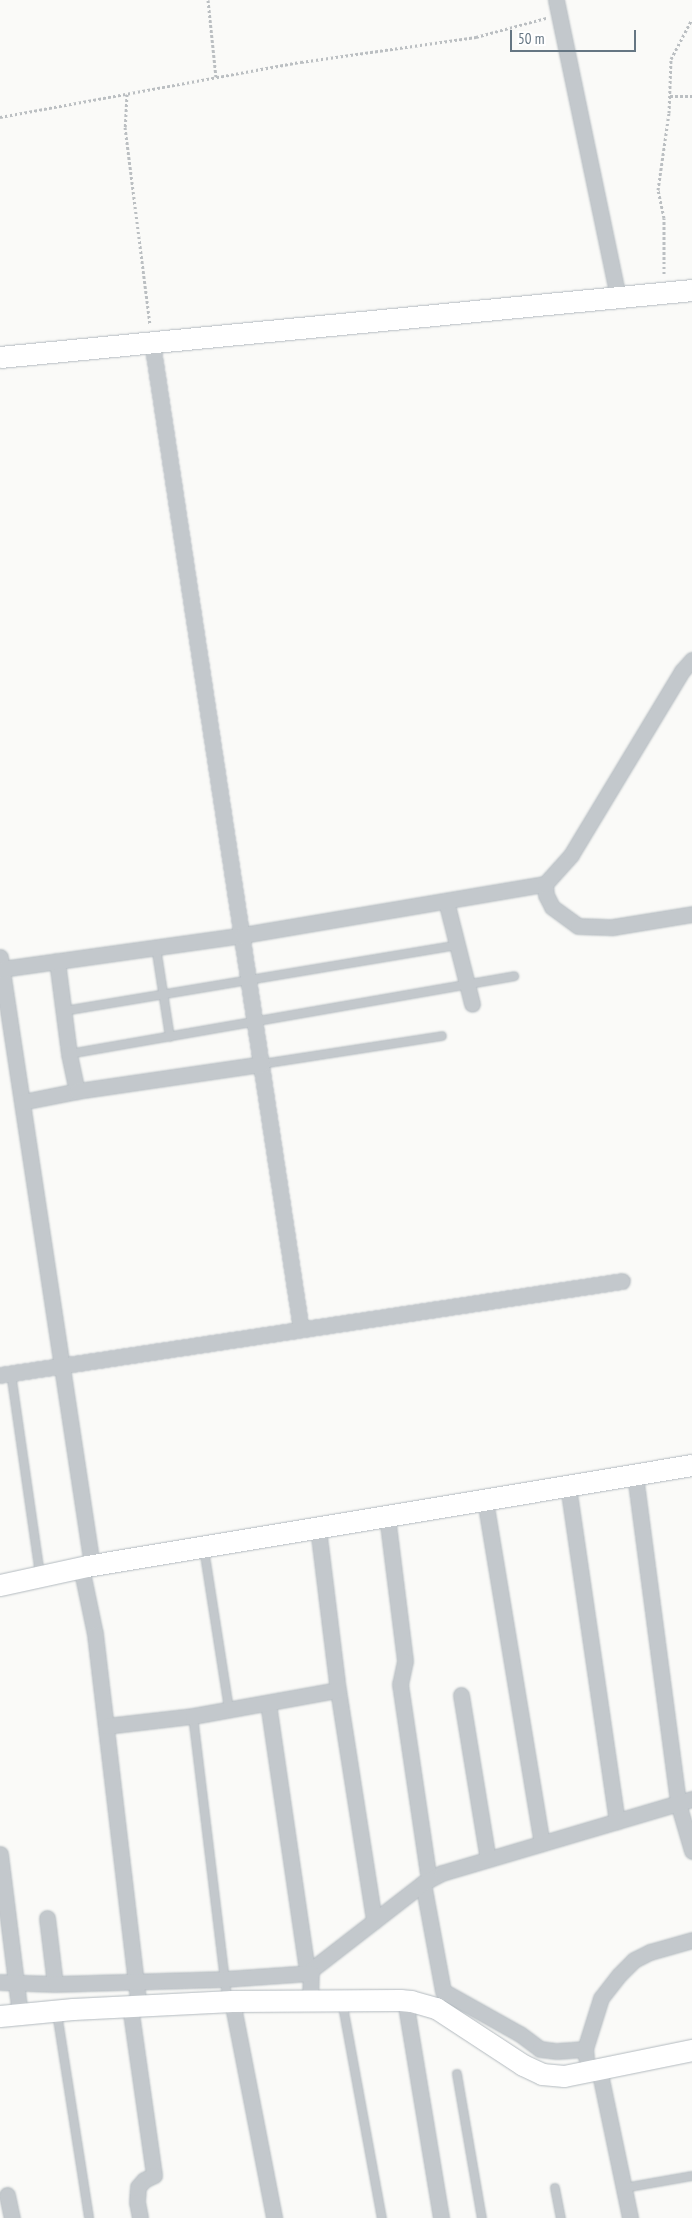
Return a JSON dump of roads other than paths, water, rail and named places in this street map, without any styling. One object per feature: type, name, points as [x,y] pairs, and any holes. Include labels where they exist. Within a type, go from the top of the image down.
[{"type":"street","points":[[557,7],[618,297]]},
{"type":"street","points":[[0,357],[692,290]]},
{"type":"street","points":[[152,342],[250,980],[301,1329]]},
{"type":"street","points":[[140,2218],[137,2202],[138,2187],[144,2180],[154,2175],[136,1994],[106,1726],[62,1365],[1,963],[57,961],[156,948],[545,884],[571,855],[682,671],[692,660]]},
{"type":"street","points":[[545,884],[546,895],[552,907],[578,926],[613,926],[692,914]]},
{"type":"street","points":[[446,901],[472,1004]]},
{"type":"street","points":[[57,961],[69,1054],[77,1091]]},
{"type":"street","points":[[22,1102],[77,1091],[262,1064]]},
{"type":"street","points":[[6,1374],[622,1281]]},
{"type":"street","points":[[0,1585],[86,1566],[692,1465]]},
{"type":"street","points":[[634,1475],[692,1851]]},
{"type":"street","points":[[568,1486],[617,1821]]},
{"type":"street","points":[[485,1500],[542,1843]]},
{"type":"street","points":[[387,1516],[405,1661],[400,1684],[426,1882],[443,1991],[520,2034],[540,2049],[557,2051],[585,2048]]},
{"type":"street","points":[[318,1528],[338,1690],[374,1921]]},
{"type":"street","points":[[106,1726],[193,1716],[338,1690]]},
{"type":"street","points":[[462,1695],[488,1859]]},
{"type":"street","points":[[268,1703],[306,1963],[311,1982]]},
{"type":"street","points":[[311,1982],[374,1921],[426,1882],[442,1873],[685,1801]]},
{"type":"street","points":[[0,1854],[15,2001]]},
{"type":"street","points":[[47,1918],[55,1984]]},
{"type":"street","points":[[630,2218],[594,2070],[585,2048],[601,1998],[619,1975],[634,1960],[650,1952],[692,1940]]},
{"type":"street","points":[[0,1982],[15,2001],[56,2011],[136,1994]]},
{"type":"street","points":[[15,2001],[55,1984],[136,1994],[227,1992],[311,1982],[342,1999],[404,2000],[436,2008],[523,2065],[542,2074],[564,2076],[692,2050]]},
{"type":"street","points":[[227,1992],[274,2218]]},
{"type":"street","points":[[404,2000],[441,2218]]},
{"type":"street","points":[[8,2195],[12,2218]]},
{"type":"lane","points":[[64,1011],[457,945]]},
{"type":"lane","points":[[156,948],[170,1037]]},
{"type":"lane","points":[[69,1054],[514,976]]},
{"type":"lane","points":[[262,1064],[442,1036]]},
{"type":"lane","points":[[6,1374],[40,1576]]},
{"type":"lane","points":[[204,1547],[229,1710]]},
{"type":"lane","points":[[193,1716],[227,1992]]},
{"type":"lane","points":[[342,1999],[382,2218]]},
{"type":"lane","points":[[56,2011],[89,2218]]},
{"type":"lane","points":[[457,2074],[482,2218]]},
{"type":"lane","points":[[624,2188],[692,2176]]},
{"type":"lane","points":[[555,2188],[561,2218]]}]
